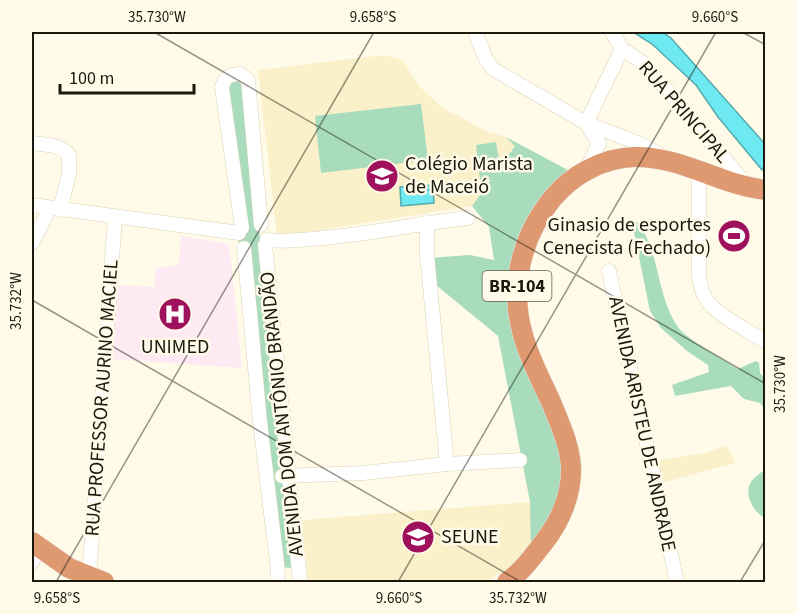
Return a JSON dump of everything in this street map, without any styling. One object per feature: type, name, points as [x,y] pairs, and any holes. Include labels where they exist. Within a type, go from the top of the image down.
[{"type":"highway","name":"BR-104","points":[[507,582],[525,565],[549,536],[566,500],[571,469],[570,455],[562,429],[523,337],[518,315],[518,280],[526,243],[543,209],[558,191],[577,175],[612,160],[633,157],[659,158],[758,189]]},
{"type":"highway","name":"BR-104","points":[[526,582],[565,534],[582,482],[580,448],[567,407],[538,345],[530,322],[527,303],[528,279],[534,254],[554,213],[571,194],[592,180],[610,172],[634,167],[658,169],[765,202]]},
{"type":"highway","points":[[496,582],[525,560],[549,536]]},
{"type":"highway","points":[[34,550],[97,580]]},
{"type":"street","name":"RUA PRINCIPAL","points":[[475,32],[486,59],[493,69],[585,123],[638,143],[674,162]]},
{"type":"street","points":[[612,32],[622,49]]},
{"type":"street","name":"RUA PRINCIPAL","points":[[585,123],[622,49],[642,62],[758,189]]},
{"type":"street","points":[[232,74],[240,74],[248,80],[261,225],[267,234],[266,242],[259,250],[251,251],[244,248],[240,242],[241,231],[222,88],[225,80],[232,74]]},
{"type":"street","points":[[585,123],[599,143],[586,171]]},
{"type":"street","points":[[32,143],[56,146],[64,149],[69,155],[69,174],[55,209],[32,243]]},
{"type":"street","points":[[699,180],[701,290],[707,302],[765,342]]},
{"type":"street","points":[[32,205],[115,218],[241,231],[250,223],[261,225]]},
{"type":"street","name":"RUA PROFESSOR AURINO MACIEL","points":[[97,580],[115,218]]},
{"type":"street","points":[[266,242],[350,236],[426,222],[468,218]]},
{"type":"street","points":[[426,222],[447,464]]},
{"type":"street","name":"AVENIDA DOM ANTÔNIO BRANDÃO","points":[[266,242],[299,576]]},
{"type":"street","name":"AVENIDA DOM ANTÔNIO BRANDÃO","points":[[244,248],[254,422],[268,477],[277,577]]},
{"type":"street","name":"AVENIDA ARISTEU DE ANDRADE","points":[[609,271],[675,581]]},
{"type":"street","points":[[268,477],[363,473],[520,459]]},
{"type":"street","points":[[269,495],[291,495]]},
{"type":"street","points":[[277,577],[299,576]]},
{"type":"shaded area","name":"Colégio Marista de Maceió","points":[[385,55],[403,60],[419,86],[443,108],[488,132],[506,137],[515,145],[472,206],[277,237],[258,70]]},
{"type":"shaded area","name":"UNIMED","points":[[181,236],[229,244],[242,368],[112,359],[116,285],[155,287],[155,268],[179,265]]},
{"type":"shaded area","points":[[727,446],[735,463],[661,483],[655,461],[704,453]]},
{"type":"shaded area","name":"SEUNE","points":[[530,502],[534,529],[530,545],[511,567],[486,582],[308,582],[302,520]]},
{"type":"green space","points":[[233,77],[244,83],[294,568],[274,567],[222,89]]},
{"type":"green space","points":[[421,104],[428,160],[321,173],[315,116]]},
{"type":"green space","points":[[506,137],[577,175],[535,224],[518,315],[571,469],[531,559],[530,502],[498,336],[436,285],[428,258],[470,255],[494,260],[489,227],[472,206],[491,180],[480,180],[476,145],[496,142],[500,167],[515,146]]},
{"type":"green space","points":[[636,222],[646,235],[666,303],[678,327],[697,343],[738,369],[756,361],[759,363],[760,373],[765,379],[765,410],[760,403],[744,399],[731,386],[675,396],[672,385],[709,372],[708,365],[687,351],[661,328],[650,311],[634,232]]},
{"type":"green space","points":[[765,469],[765,518],[754,508],[748,492],[752,480]]},
{"type":"water","points":[[633,32],[662,32],[671,38],[765,144],[765,166],[762,170],[718,117],[696,85],[652,44]]},
{"type":"water","points":[[433,185],[434,203],[401,206],[400,187]]},
{"type":"place","name":"Colégio Marista de Maceió","points":[[382,176]]},
{"type":"place","name":"Ginasio de esportes Cenecista (Fechado)","points":[[734,236]]},
{"type":"place","name":"UNIMED","points":[[175,314]]},
{"type":"place","name":"SEUNE","points":[[418,537]]}]
